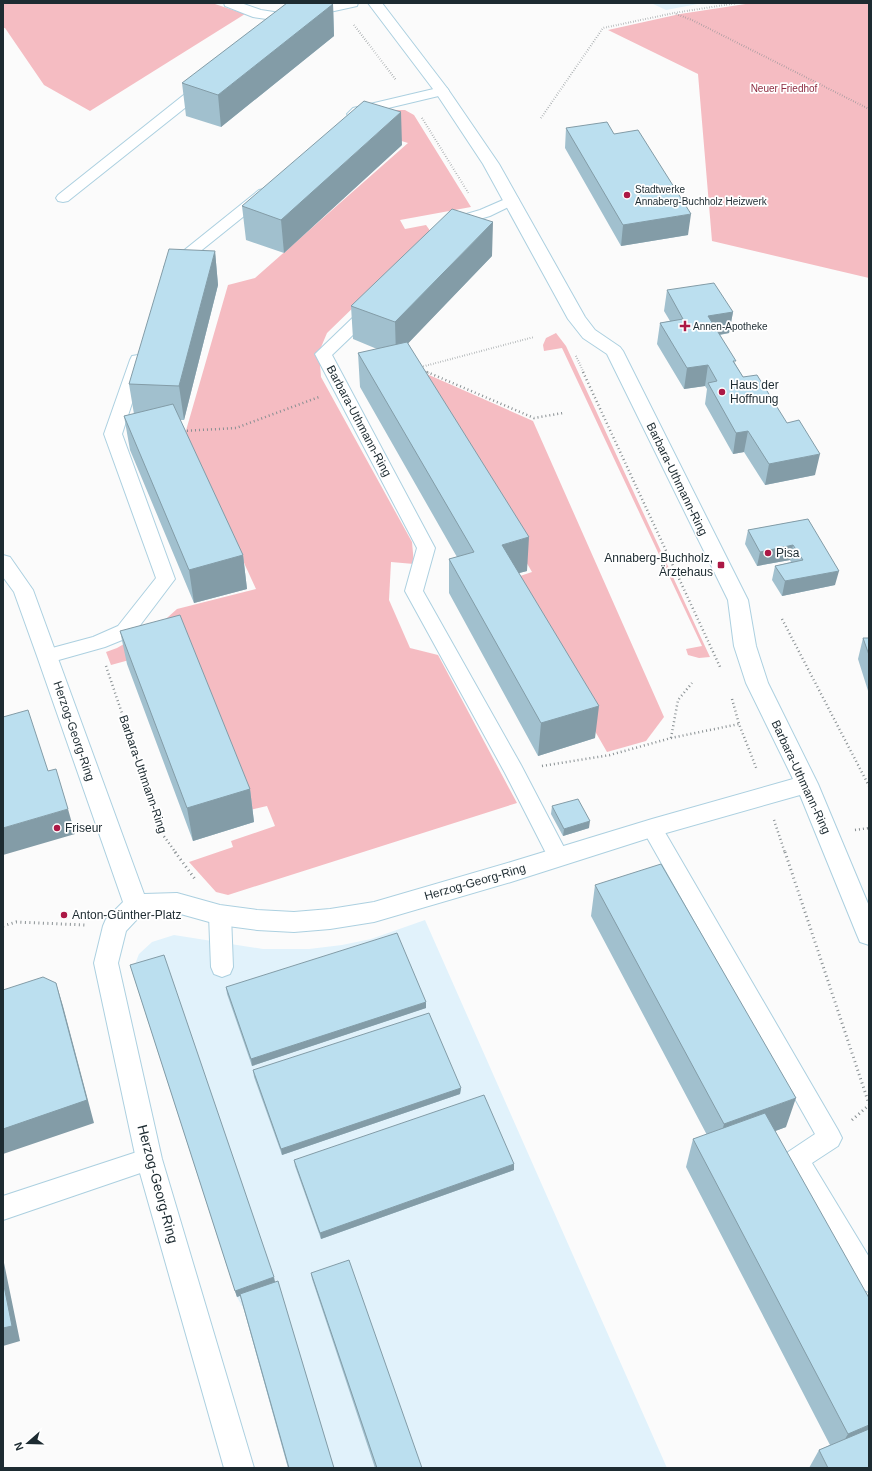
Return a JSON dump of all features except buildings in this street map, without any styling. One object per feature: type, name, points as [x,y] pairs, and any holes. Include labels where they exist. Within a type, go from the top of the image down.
[{"type":"street","name":"Barbara-Uthmann-Ring","points":[[375,3],[442,91],[491,164],[577,319],[589,334],[614,351],[738,600],[745,646],[757,683],[807,784],[869,935]]},
{"type":"street","name":"Herzog-Georg-Ring","points":[[3,562],[23,590],[136,904]]},
{"type":"street","name":"Herzog-Georg-Ring","points":[[240,1468],[149,1159],[106,963],[116,926],[136,904],[177,903],[220,915],[257,920],[294,922],[338,918],[374,912],[652,828],[807,784]]},
{"type":"lane","points":[[230,3],[258,14],[288,18],[352,3]]},
{"type":"lane","points":[[277,29],[288,18]]},
{"type":"lane","points":[[63,198],[216,77]]},
{"type":"lane","points":[[346,121],[358,111],[442,91]]},
{"type":"lane","points":[[164,283],[169,268],[274,186]]},
{"type":"lane","points":[[440,244],[468,218],[482,214],[512,200]]},
{"type":"lane","name":"Barbara-Uthmann-Ring","points":[[383,297],[324,354],[426,548],[414,591],[514,771],[558,857]]},
{"type":"lane","points":[[48,656],[98,642],[125,631],[166,579],[113,434],[144,344]]},
{"type":"lane","points":[[652,828],[830,1138],[797,1160],[869,1280]]},
{"type":"lane","points":[[220,915],[222,967]]},
{"type":"lane","points":[[3,1208],[149,1159]]},
{"type":"path","points":[[541,118],[603,28],[674,13],[737,3]]},
{"type":"path","points":[[336,6],[361,34],[410,98],[482,214]]},
{"type":"path","points":[[674,13],[692,20],[869,109]]},
{"type":"path","points":[[534,337],[418,368],[534,418],[563,413]]},
{"type":"path","points":[[574,352],[722,672]]},
{"type":"path","points":[[182,431],[236,428],[342,389]]},
{"type":"path","points":[[782,619],[869,786]]},
{"type":"path","name":"Barbara-Uthmann-Ring","points":[[98,642],[163,834],[220,915]]},
{"type":"path","points":[[671,738],[678,700],[692,683]]},
{"type":"path","points":[[731,694],[739,724],[766,795],[869,1104]]},
{"type":"path","points":[[514,771],[610,755],[671,738],[739,724]]},
{"type":"path","points":[[3,926],[16,922],[116,926]]},
{"type":"shaded area","points":[[651,3],[703,3],[666,10]]},
{"type":"shaded area","points":[[425,920],[667,1468],[288,1468],[244,1310],[237,1297],[132,972],[139,954],[152,942],[174,935],[263,949],[309,949],[342,945],[371,939]]},
{"type":"green space","points":[[3,3],[212,3],[245,14],[90,111],[44,85],[5,28],[3,28]]},
{"type":"green space","name":"Neuer Friedhof","points":[[752,3],[869,3],[869,278],[712,241],[698,74],[608,30],[680,14]]},
{"type":"green space","points":[[387,110],[405,110],[414,115],[471,207],[400,220],[405,229],[426,225],[431,232],[327,333],[319,352],[321,377],[412,542],[414,564],[391,562],[389,600],[410,648],[438,655],[517,803],[228,895],[216,892],[189,862],[233,847],[231,841],[275,826],[267,806],[250,810],[184,645],[111,665],[106,652],[131,640],[149,634],[177,609],[256,589],[185,434],[228,285],[255,278],[408,143],[356,127]]},
{"type":"green space","points":[[556,333],[566,346],[710,657],[699,658],[688,655],[686,649],[702,646],[562,348],[544,351],[543,345],[546,338]]},
{"type":"green space","points":[[415,371],[420,371],[533,421],[664,717],[646,741],[607,752],[508,580],[532,572]]},
{"type":"place","name":"Stadtwerke Annaberg-Buchholz Heizwerk","points":[[627,195]]},
{"type":"place","name":"Annen-Apotheke","points":[[685,326]]},
{"type":"place","name":"Haus der Hoffnung","points":[[722,392]]},
{"type":"place","name":"Pisa","points":[[768,553]]},
{"type":"place","name":"Annaberg-Buchholz, Ärztehaus","points":[[721,565]]},
{"type":"place","name":"Friseur","points":[[57,828]]},
{"type":"place","name":"Anton-Günther-Platz","points":[[64,915]]}]
